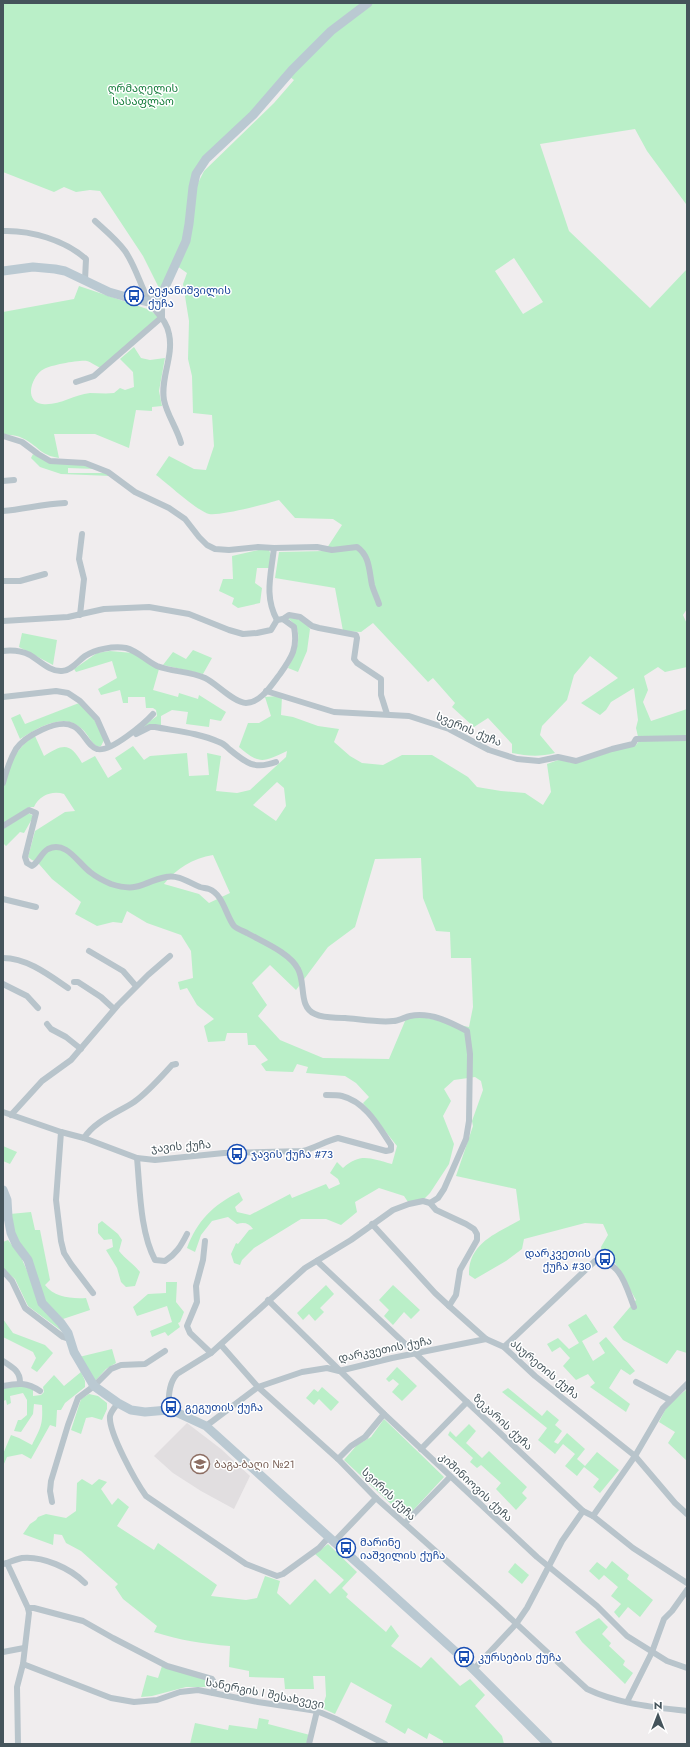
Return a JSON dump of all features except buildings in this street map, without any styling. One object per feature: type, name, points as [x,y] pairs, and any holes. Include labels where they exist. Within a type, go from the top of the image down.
[{"type":"street","points":[[3,271],[33,267],[55,269],[65,271],[109,292],[149,302],[157,299],[162,294],[186,241],[196,174],[206,159],[252,115],[292,70],[331,31],[368,3]]},
{"type":"street","points":[[95,221],[125,252],[137,274],[149,302],[162,316]]},
{"type":"street","points":[[3,231],[37,235],[62,244],[79,253],[86,259],[85,280]]},
{"type":"street","points":[[162,294],[162,316],[169,334],[169,358],[163,391],[164,402],[178,432],[181,443]]},
{"type":"street","points":[[76,382],[94,376],[162,316]]},
{"type":"street","points":[[3,436],[22,442],[50,461],[85,463],[108,472],[134,492],[169,508],[185,519],[199,537],[207,545],[215,549],[229,550],[258,547],[317,547],[332,550],[357,547],[364,552],[372,586],[379,604]]},
{"type":"street","points":[[3,481],[14,480]]},
{"type":"street","points":[[3,511],[19,510],[44,504],[65,503]]},
{"type":"street","points":[[80,614],[84,579],[79,559],[82,534]]},
{"type":"street","points":[[3,651],[18,651],[29,655],[52,670],[63,671],[69,669],[85,656],[97,651],[126,648],[138,653],[156,665],[205,678],[240,702],[247,703],[255,700],[266,691],[287,663],[296,639],[294,627],[280,620],[271,609],[268,595],[274,548]]},
{"type":"street","points":[[3,581],[20,582],[45,574]]},
{"type":"street","points":[[3,621],[68,617],[104,609],[149,607],[189,614],[243,634],[270,630],[280,620],[289,615],[300,617],[312,626],[356,636],[354,659],[357,663],[382,679],[381,695],[387,714]]},
{"type":"street","points":[[3,697],[56,691],[68,693],[80,701],[97,719],[109,746]]},
{"type":"street","name":"სვერის ქუჩა","points":[[266,691],[334,712],[409,716],[449,729],[489,750],[517,758],[539,761],[558,757],[576,761],[612,749],[633,744],[636,739],[687,738]]},
{"type":"street","points":[[3,783],[19,745],[30,736],[59,724],[68,724],[82,731],[92,746],[97,749],[103,749],[128,736],[145,724],[153,714]]},
{"type":"street","points":[[128,736],[132,736],[150,727],[155,727],[221,742],[246,763],[256,766],[268,765],[276,762]]},
{"type":"street","points":[[3,826],[29,810],[36,813],[25,857],[27,863],[32,866],[36,864],[44,851],[57,846],[64,848],[90,872],[110,884],[131,888],[142,887],[166,877],[175,877],[210,889],[221,900],[234,926],[284,953],[295,963],[302,976],[303,996],[307,1008],[313,1014],[326,1018],[340,1017],[393,1021],[424,1014],[450,1021],[467,1032],[470,1054],[469,1121],[466,1139],[444,1190],[438,1198],[430,1203],[423,1202],[409,1204],[393,1210],[351,1240],[305,1268],[268,1300],[221,1345],[211,1353],[176,1374],[170,1385],[168,1410]]},
{"type":"street","points":[[3,900],[36,907]]},
{"type":"street","points":[[90,951],[123,971],[136,986]]},
{"type":"street","points":[[11,1115],[42,1081],[71,1060],[82,1049],[114,1009],[136,986],[170,956]]},
{"type":"street","points":[[3,958],[21,961],[45,972],[68,988]]},
{"type":"street","points":[[74,982],[78,982],[101,997],[114,1009]]},
{"type":"street","points":[[3,984],[27,996],[38,1008]]},
{"type":"street","points":[[47,1024],[51,1029],[66,1037],[82,1049]]},
{"type":"street","points":[[84,1138],[89,1131],[99,1123],[137,1100],[172,1065],[176,1064]]},
{"type":"street","name":"ჯავის ქუჩა","points":[[3,1112],[61,1132],[84,1138],[137,1158],[155,1160],[224,1153],[303,1151],[315,1148],[330,1140],[338,1138],[386,1151],[391,1150],[391,1145],[370,1114],[356,1102],[342,1096],[326,1095]]},
{"type":"street","points":[[61,1132],[56,1200],[61,1241],[64,1253],[70,1264],[93,1293]]},
{"type":"street","points":[[137,1158],[145,1224],[150,1249],[155,1260],[165,1261],[172,1256],[178,1250],[187,1234]]},
{"type":"street","points":[[3,1190],[7,1200],[11,1233],[16,1244],[28,1260],[42,1303],[61,1323],[80,1364],[94,1386],[118,1403],[131,1410],[145,1412],[168,1410],[206,1426],[473,1670],[548,1744]]},
{"type":"street","points":[[430,1203],[436,1210],[466,1224],[474,1229],[477,1234],[477,1240],[460,1270],[454,1299],[449,1306]]},
{"type":"street","name":"ასურეთის ქუჩა","points":[[372,1224],[435,1293],[449,1306],[486,1339],[504,1347],[535,1376],[635,1456],[675,1503],[687,1514]]},
{"type":"street","points":[[205,1241],[203,1260],[196,1286],[198,1297],[187,1326],[190,1333],[211,1353]]},
{"type":"street","name":"ზეკარის ქუჩა","points":[[317,1261],[583,1512],[593,1516],[633,1548],[687,1583]]},
{"type":"street","points":[[504,1347],[595,1261],[604,1261],[619,1271],[634,1307]]},
{"type":"street","points":[[3,1271],[12,1281],[25,1308],[63,1337],[69,1339]]},
{"type":"street","name":"კიშინიოვის ქუჩა","points":[[268,1300],[384,1414],[537,1557],[597,1606],[627,1636],[667,1661],[687,1668]]},
{"type":"street","name":"დარკვეთის ქუჩა","points":[[206,1426],[258,1387],[302,1372],[327,1368],[339,1371],[416,1353],[486,1339]]},
{"type":"street","name":"სვირის ქუჩა","points":[[221,1345],[258,1387],[338,1459],[376,1498],[586,1689],[602,1696],[627,1702],[687,1711]]},
{"type":"street","points":[[52,1502],[50,1491],[51,1481],[78,1398],[94,1386],[111,1369],[121,1365],[145,1364],[165,1351]]},
{"type":"street","points":[[3,1361],[16,1370],[20,1376],[20,1382]]},
{"type":"street","points":[[3,1386],[20,1382],[33,1386],[40,1391]]},
{"type":"street","points":[[636,1382],[670,1400]]},
{"type":"street","points":[[593,1516],[635,1456],[670,1400],[687,1384]]},
{"type":"street","points":[[421,1449],[467,1402]]},
{"type":"street","points":[[118,1403],[113,1409],[110,1418],[112,1430],[135,1481],[146,1496],[246,1564],[277,1576],[283,1574],[331,1540],[376,1498]]},
{"type":"street","points":[[338,1459],[351,1446],[365,1437],[384,1414]]},
{"type":"street","points":[[405,1524],[450,1477]]},
{"type":"street","points":[[473,1670],[516,1624],[527,1608],[548,1565],[562,1541],[583,1512]]},
{"type":"street","points":[[18,1744],[17,1687],[23,1664],[28,1608],[5,1563],[20,1558],[41,1560],[71,1572],[85,1583]]},
{"type":"street","points":[[627,1702],[652,1652],[664,1619],[672,1611],[687,1590]]},
{"type":"street","points":[[28,1608],[34,1608],[83,1621],[112,1638],[167,1666],[212,1679],[215,1684],[213,1693]]},
{"type":"street","points":[[3,1652],[24,1648]]},
{"type":"street","name":"სანერგის I შესახვევი","points":[[23,1664],[111,1698],[134,1702],[157,1700],[180,1692],[198,1690],[317,1711],[385,1744]]},
{"type":"street","points":[[309,1744],[317,1711]]},
{"type":"shaded area","name":"ბაგა-ბაღი №21","points":[[187,1423],[221,1449],[250,1476],[234,1509],[201,1491],[173,1473],[154,1456]]},
{"type":"green space","name":"ღრმაღელის სასაფლაო","points":[[3,3],[687,3],[687,231],[686,204],[647,151],[635,129],[540,144],[569,231],[650,308],[687,269],[687,609],[683,615],[687,624],[687,667],[665,672],[658,667],[644,676],[648,690],[643,702],[651,721],[687,709],[687,1353],[677,1350],[667,1364],[623,1340],[613,1327],[636,1300],[615,1263],[602,1252],[601,1247],[608,1235],[603,1224],[585,1223],[524,1239],[522,1249],[506,1261],[475,1279],[469,1275],[473,1255],[479,1247],[493,1235],[520,1220],[516,1189],[456,1176],[473,1126],[472,1121],[483,1090],[481,1081],[475,1077],[454,1080],[444,1089],[451,1101],[443,1116],[454,1144],[449,1164],[430,1193],[424,1199],[408,1202],[404,1196],[379,1188],[355,1202],[357,1212],[341,1225],[326,1219],[301,1219],[254,1248],[242,1260],[240,1265],[234,1263],[231,1254],[236,1243],[238,1244],[249,1230],[253,1229],[250,1225],[242,1223],[237,1224],[228,1217],[212,1221],[201,1235],[195,1252],[187,1248],[191,1238],[207,1215],[221,1202],[239,1192],[243,1200],[235,1207],[237,1212],[250,1215],[290,1194],[292,1198],[326,1184],[329,1189],[340,1184],[338,1179],[330,1173],[337,1162],[343,1168],[349,1163],[361,1158],[392,1164],[397,1146],[363,1103],[369,1097],[356,1083],[345,1076],[306,1073],[308,1067],[297,1064],[293,1072],[266,1071],[261,1064],[268,1060],[255,1045],[248,1045],[247,1033],[227,1033],[225,1041],[208,1042],[204,1026],[214,1019],[197,1005],[187,988],[180,990],[178,982],[193,978],[191,951],[181,935],[147,923],[127,911],[122,923],[113,922],[97,926],[75,914],[81,902],[52,879],[39,863],[28,857],[35,831],[65,812],[75,811],[64,794],[47,794],[39,799],[34,807],[29,807],[3,824],[3,787],[7,772],[18,751],[35,736],[44,756],[56,749],[66,747],[74,751],[82,763],[95,756],[108,778],[122,769],[115,758],[133,746],[144,760],[150,756],[187,753],[189,776],[209,775],[207,753],[221,756],[216,791],[237,793],[250,790],[286,757],[287,751],[272,758],[262,760],[257,759],[239,747],[248,723],[259,723],[271,716],[265,697],[278,696],[282,697],[281,715],[293,717],[318,726],[339,729],[334,742],[350,756],[362,763],[383,765],[402,755],[432,755],[468,777],[477,787],[525,793],[543,805],[551,792],[547,764],[561,759],[571,763],[579,762],[636,745],[639,741],[636,728],[638,720],[634,688],[611,702],[606,710],[600,715],[581,703],[618,678],[590,656],[574,675],[567,700],[542,726],[540,735],[555,753],[534,756],[512,753],[512,744],[488,718],[474,727],[452,707],[455,703],[433,678],[428,682],[373,623],[361,632],[343,631],[335,588],[275,578],[279,552],[325,551],[342,525],[333,519],[295,518],[279,500],[233,512],[209,514],[197,508],[156,475],[169,456],[194,469],[206,470],[214,446],[212,415],[193,413],[192,376],[188,359],[189,321],[183,284],[187,273],[177,266],[190,236],[197,185],[204,171],[274,103],[294,80],[285,73],[196,174],[186,239],[162,294],[143,256],[100,191],[90,190],[76,192],[64,187],[54,192],[3,172]],"holes":[[[514,258],[543,302],[523,314],[495,271]],[[277,782],[284,788],[286,806],[276,821],[253,805]],[[213,855],[230,893],[209,903],[199,894],[164,884],[180,869],[206,856]],[[421,858],[423,898],[436,931],[450,932],[451,958],[471,958],[473,1007],[469,1027],[408,1014],[389,1059],[323,1058],[280,1040],[258,1016],[267,1005],[252,983],[270,965],[296,990],[328,947],[355,927],[375,859]]]},
{"type":"green space","points":[[79,286],[150,310],[158,317],[101,368],[87,361],[83,361],[59,364],[44,369],[33,382],[31,393],[33,398],[36,402],[48,404],[60,402],[84,394],[114,393],[120,388],[125,390],[134,387],[133,372],[120,359],[134,347],[141,358],[150,360],[165,358],[159,391],[162,406],[152,407],[152,411],[136,410],[129,448],[95,434],[54,434],[59,458],[47,455],[20,437],[3,434],[3,312],[74,299]]},
{"type":"green space","points":[[33,454],[48,461],[80,465],[96,469],[68,468],[68,473],[104,473],[111,476],[61,474],[40,467],[31,458]]},
{"type":"green space","points":[[263,549],[269,550],[271,555],[270,568],[257,568],[255,583],[262,588],[260,603],[238,608],[232,604],[234,598],[219,591],[223,579],[233,579],[232,556]]},
{"type":"green space","points":[[287,618],[300,620],[310,629],[307,651],[298,672],[288,668],[298,642],[298,635],[297,628]]},
{"type":"green space","points":[[22,633],[57,640],[53,665],[19,647]]},
{"type":"green space","points":[[193,650],[212,658],[203,674],[163,665],[173,652],[186,659]]},
{"type":"green space","points":[[110,651],[133,653],[159,669],[153,690],[178,697],[179,693],[198,699],[199,695],[226,712],[221,721],[210,719],[209,727],[186,724],[188,712],[172,710],[161,716],[161,726],[137,731],[157,716],[156,710],[153,708],[146,708],[145,697],[128,697],[128,703],[123,703],[120,690],[101,695],[98,689],[117,678],[112,661],[76,672],[74,669],[97,653]]},
{"type":"green space","points":[[79,703],[94,719],[104,740],[101,746],[98,747],[95,745],[82,729],[67,721],[59,721],[42,726],[20,739],[11,718],[20,714],[25,724]]},
{"type":"green space","points":[[28,813],[33,817],[24,833],[20,832],[6,846],[3,843],[3,829]]},
{"type":"green space","points":[[3,1146],[17,1152],[10,1164],[3,1161]]},
{"type":"green space","points":[[31,1212],[35,1230],[40,1230],[50,1280],[45,1285],[58,1295],[86,1298],[90,1310],[63,1319],[43,1300],[15,1238],[10,1214]]},
{"type":"green space","points":[[102,1221],[118,1234],[122,1240],[119,1251],[140,1272],[135,1286],[126,1287],[121,1282],[117,1268],[106,1250],[113,1247],[112,1239],[104,1240],[98,1233],[98,1224]]},
{"type":"green space","points":[[8,1240],[21,1257],[28,1273],[63,1332],[28,1306],[15,1279],[3,1269],[3,1242]]},
{"type":"green space","points":[[166,1282],[177,1282],[176,1302],[184,1312],[180,1322],[178,1323],[180,1327],[168,1336],[165,1332],[152,1337],[150,1331],[172,1322],[167,1306],[137,1316],[133,1307],[148,1294],[166,1293]]},
{"type":"green space","points":[[326,1285],[334,1294],[320,1308],[324,1312],[315,1321],[309,1314],[303,1320],[297,1313]]},
{"type":"green space","points":[[393,1285],[420,1310],[411,1319],[404,1312],[393,1325],[384,1316],[389,1310],[379,1300]]},
{"type":"green space","points":[[586,1314],[598,1332],[582,1341],[593,1361],[605,1353],[599,1343],[606,1337],[635,1371],[630,1375],[621,1369],[609,1388],[630,1404],[626,1412],[590,1387],[595,1383],[588,1374],[576,1380],[563,1366],[570,1358],[560,1347],[552,1352],[547,1344],[558,1338],[569,1349],[579,1343],[568,1325]]},
{"type":"green space","points":[[3,1319],[13,1333],[45,1345],[53,1353],[37,1372],[31,1368],[36,1358],[33,1352],[3,1337]]},
{"type":"green space","points":[[112,1349],[116,1363],[106,1369],[95,1381],[79,1357]]},
{"type":"green space","points":[[397,1367],[417,1386],[402,1401],[392,1392],[399,1384],[393,1379],[389,1382],[386,1379]]},
{"type":"green space","points":[[81,1372],[85,1381],[85,1387],[65,1403],[61,1410],[57,1410],[56,1427],[50,1425],[31,1459],[22,1454],[7,1457],[3,1466],[3,1454],[11,1435],[32,1445],[42,1422],[42,1405],[34,1404],[33,1414],[21,1432],[14,1431],[18,1420],[21,1420],[27,1415],[27,1400],[23,1393],[10,1396],[11,1403],[7,1405],[6,1400],[3,1401],[3,1388],[27,1386],[33,1390],[33,1396],[41,1395],[44,1392],[43,1387],[54,1375],[64,1386]]},
{"type":"green space","points":[[322,1387],[339,1402],[331,1411],[319,1399],[314,1405],[306,1398],[314,1389],[318,1392]]},
{"type":"green space","points":[[508,1388],[542,1416],[547,1410],[559,1420],[555,1425],[562,1431],[554,1442],[558,1444],[567,1433],[585,1449],[577,1459],[585,1466],[597,1452],[619,1470],[600,1493],[593,1487],[599,1479],[584,1467],[577,1476],[565,1466],[575,1454],[563,1444],[555,1454],[538,1440],[547,1428],[502,1392]]},
{"type":"green space","points":[[686,1390],[687,1461],[668,1443],[675,1432],[659,1422],[667,1406]]},
{"type":"green space","points":[[89,1394],[98,1396],[107,1403],[107,1409],[102,1420],[92,1417],[86,1418],[81,1434],[71,1430],[81,1399]]},
{"type":"green space","points":[[384,1419],[444,1477],[406,1518],[344,1460],[357,1445],[371,1437]]},
{"type":"green space","points":[[469,1424],[476,1431],[466,1443],[482,1458],[489,1451],[527,1487],[522,1493],[527,1498],[516,1510],[496,1489],[501,1483],[481,1465],[477,1468],[470,1462],[473,1458],[448,1435],[450,1431],[456,1437]]},
{"type":"green space","points":[[82,1479],[92,1485],[99,1479],[107,1482],[101,1489],[112,1505],[118,1498],[129,1507],[117,1526],[154,1550],[158,1543],[217,1585],[211,1596],[246,1600],[257,1598],[265,1576],[280,1581],[277,1593],[290,1605],[315,1579],[330,1594],[344,1580],[315,1554],[328,1544],[357,1572],[342,1588],[348,1594],[346,1597],[386,1632],[391,1625],[399,1636],[391,1646],[421,1668],[431,1657],[460,1686],[470,1679],[485,1695],[475,1706],[502,1736],[504,1744],[443,1744],[443,1741],[429,1733],[427,1739],[408,1728],[405,1734],[385,1722],[392,1705],[351,1682],[335,1714],[322,1708],[326,1696],[325,1676],[313,1676],[314,1689],[285,1689],[284,1678],[249,1677],[249,1671],[229,1667],[230,1646],[191,1641],[154,1632],[157,1626],[123,1599],[115,1587],[118,1584],[81,1551],[66,1543],[62,1535],[54,1534],[53,1545],[23,1534],[30,1524],[38,1517],[46,1514],[66,1518],[76,1511],[77,1483]]},
{"type":"green space","points":[[612,1561],[629,1575],[627,1579],[653,1600],[640,1617],[628,1607],[619,1618],[614,1612],[621,1604],[611,1596],[618,1587],[604,1575],[599,1580],[589,1571],[597,1562],[606,1569]]},
{"type":"green space","points":[[515,1563],[529,1575],[522,1584],[508,1572]]},
{"type":"green space","points":[[599,1618],[608,1627],[602,1634],[611,1643],[609,1646],[625,1661],[623,1665],[633,1673],[625,1684],[582,1642],[575,1632]]},
{"type":"green space","points":[[162,1666],[209,1680],[211,1683],[210,1687],[186,1687],[152,1696],[141,1697],[147,1675],[158,1678]]},
{"type":"green space","points":[[259,1718],[269,1720],[268,1724],[310,1735],[306,1744],[190,1744],[195,1723],[228,1730],[229,1725],[257,1729]]},
{"type":"place","name":"ბეჟანიშვილის ქუჩა","points":[[134,296]]},
{"type":"place","name":"ჯავის ქუჩა #73","points":[[237,1154]]},
{"type":"place","name":"დარკვეთის ქუჩა #30","points":[[605,1259]]},
{"type":"place","name":"გეგუთის ქუჩა","points":[[171,1407]]},
{"type":"place","name":"ბაგა-ბაღი №21","points":[[200,1464]]},
{"type":"place","name":"მარინე იაშვილის ქუჩა","points":[[346,1548]]},
{"type":"place","name":"კურსების ქუჩა","points":[[464,1657]]}]
